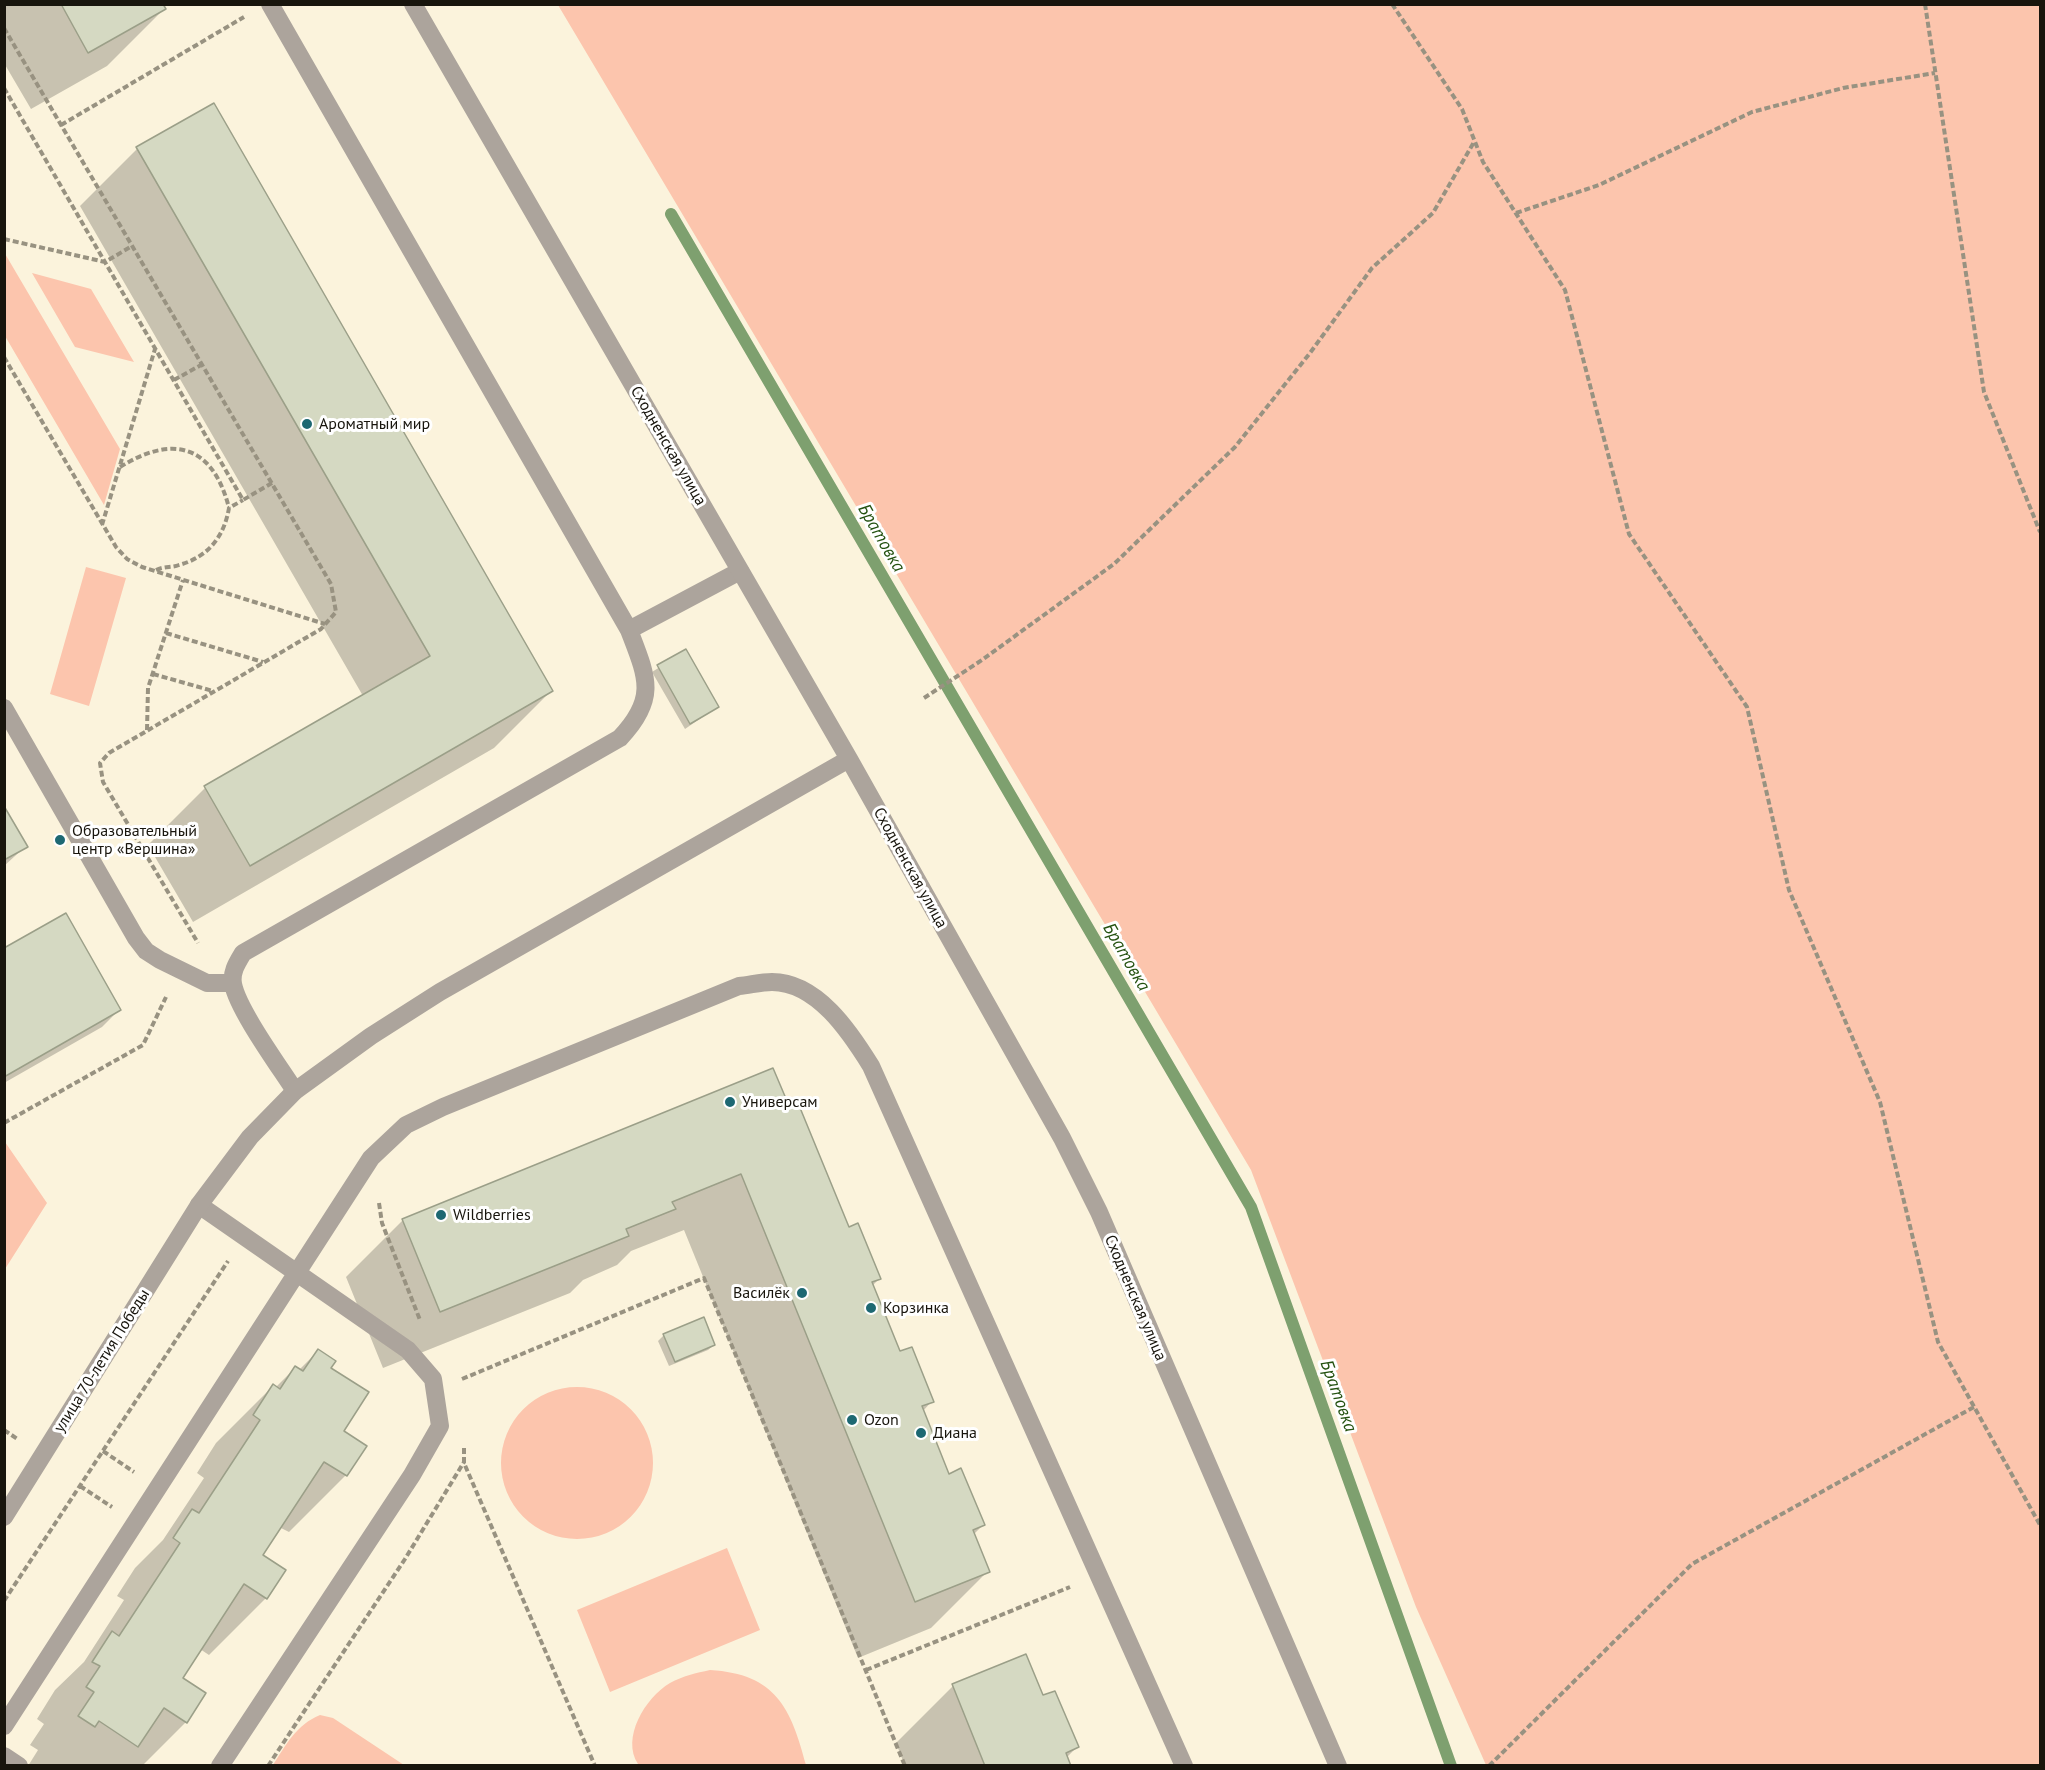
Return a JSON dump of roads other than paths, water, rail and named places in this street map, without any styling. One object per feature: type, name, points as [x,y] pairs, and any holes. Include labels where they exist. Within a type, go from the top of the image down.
[{"type":"street","points":[[228,983],[243,954],[258,943],[620,738],[639,718],[645,696],[644,669],[629,630],[270,4]]},
{"type":"street","name":"Сходненская улица","points":[[413,4],[849,759],[1062,1138],[1099,1212],[1338,1766]]},
{"type":"street","points":[[629,630],[740,571]]},
{"type":"street","points":[[4,708],[136,938],[146,951],[207,983],[228,983]]},
{"type":"street","name":"улица 70-летия Победы","points":[[6,1511],[199,1205],[250,1137],[295,1091],[371,1036],[440,992],[849,759]]},
{"type":"street","points":[[4,1726],[370,1158],[406,1125],[443,1107],[739,986],[773,982],[796,988],[823,1005],[850,1032],[871,1066],[1184,1766]]},
{"type":"street","points":[[228,983],[295,1091]]},
{"type":"street","points":[[199,1205],[408,1350],[433,1379],[440,1426],[412,1475],[220,1766]]},
{"type":"street","points":[[4,1756],[19,1766]]},
{"type":"waterway","name":"Братовка","points":[[671,214],[1251,1207],[1451,1766]]},
{"type":"place","name":"Ароматный мир","points":[[307,424]]},
{"type":"place","name":"Образовательный центр «Вершина»","points":[[60,840]]},
{"type":"place","name":"Универсам","points":[[730,1102]]},
{"type":"place","name":"Wildberries","points":[[441,1215]]},
{"type":"place","name":"Василёк","points":[[802,1293]]},
{"type":"place","name":"Корзинка","points":[[871,1308]]},
{"type":"place","name":"Ozon","points":[[852,1420]]},
{"type":"place","name":"Диана","points":[[921,1433]]}]
